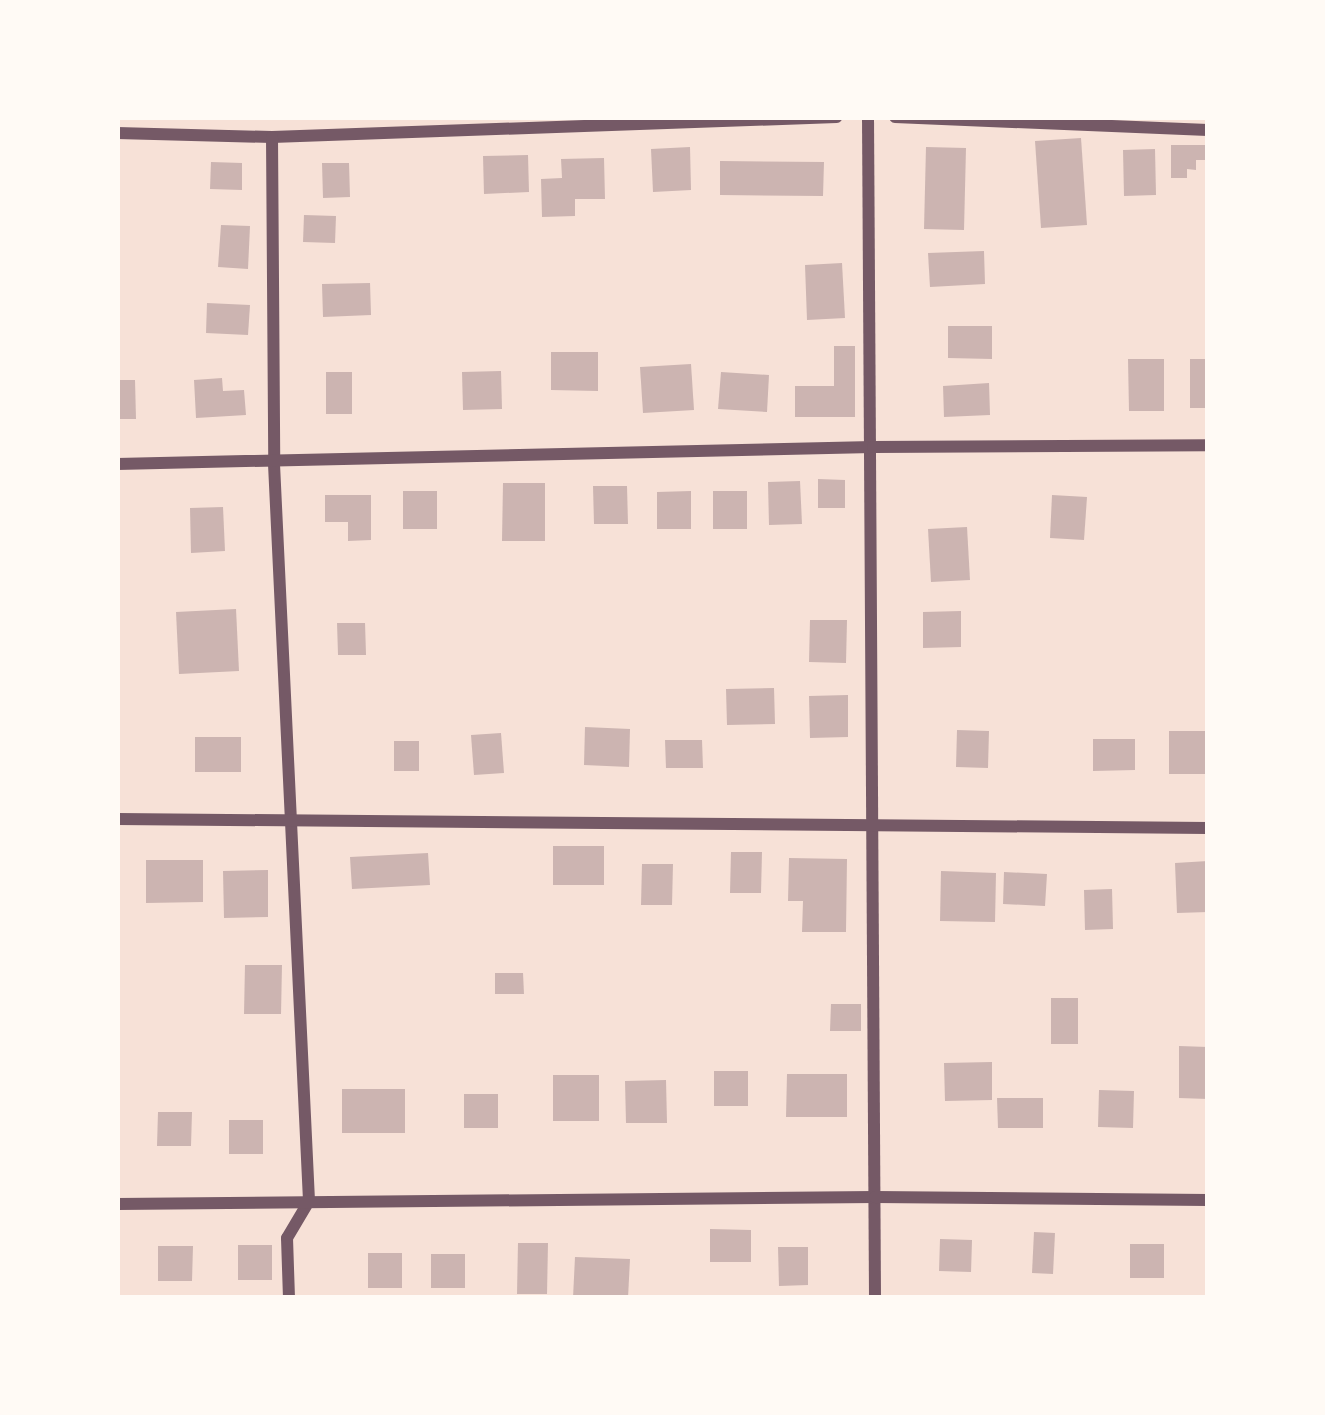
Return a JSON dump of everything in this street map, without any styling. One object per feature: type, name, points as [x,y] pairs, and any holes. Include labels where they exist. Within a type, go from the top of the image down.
[{"type":"street","points":[[117,133],[272,136],[837,117]]},
{"type":"street","points":[[868,117],[875,1298]]},
{"type":"street","points":[[895,117],[1208,130]]},
{"type":"street","points":[[272,136],[274,464],[309,1201],[287,1238],[289,1298]]},
{"type":"street","points":[[117,464],[873,447],[1208,445]]},
{"type":"street","points":[[117,820],[1208,828]]},
{"type":"street","points":[[117,1204],[875,1197],[1208,1200]]},
{"type":"building","points":[[1081,138],[1087,225],[1041,228],[1035,141]]},
{"type":"building","points":[[1171,145],[1208,145],[1208,160],[1196,160],[1196,170],[1187,169],[1187,178],[1171,178]]},
{"type":"building","points":[[690,147],[691,190],[653,192],[651,149]]},
{"type":"building","points":[[926,147],[966,148],[964,230],[924,229]]},
{"type":"building","points":[[1155,149],[1156,195],[1124,196],[1123,150]]},
{"type":"building","points":[[528,155],[529,192],[484,194],[483,156]]},
{"type":"building","points":[[604,158],[605,199],[575,199],[575,216],[542,217],[541,179],[562,178],[561,159]]},
{"type":"building","points":[[720,161],[824,162],[823,196],[720,195]]},
{"type":"building","points":[[211,162],[242,163],[242,190],[210,189]]},
{"type":"building","points":[[322,163],[349,163],[350,197],[323,198]]},
{"type":"building","points":[[304,215],[336,216],[335,243],[303,242]]},
{"type":"building","points":[[221,225],[250,226],[248,269],[218,267]]},
{"type":"building","points":[[984,251],[985,284],[930,287],[928,253]]},
{"type":"building","points":[[842,263],[845,318],[807,320],[805,265]]},
{"type":"building","points":[[370,283],[371,315],[323,317],[322,284]]},
{"type":"building","points":[[207,303],[250,305],[248,335],[206,333]]},
{"type":"building","points":[[948,326],[992,326],[992,359],[948,358]]},
{"type":"building","points":[[834,346],[855,346],[855,417],[795,417],[795,386],[834,386]]},
{"type":"building","points":[[551,352],[598,352],[598,391],[551,390]]},
{"type":"building","points":[[1128,359],[1164,359],[1164,411],[1129,411]]},
{"type":"building","points":[[1190,359],[1208,359],[1208,408],[1190,408]]},
{"type":"building","points":[[691,364],[694,410],[643,413],[640,367]]},
{"type":"building","points":[[501,371],[502,409],[463,410],[462,372]]},
{"type":"building","points":[[326,372],[352,372],[352,414],[326,414]]},
{"type":"building","points":[[721,372],[769,375],[767,412],[718,409]]},
{"type":"building","points":[[222,378],[223,391],[244,390],[246,415],[196,418],[194,380]]},
{"type":"building","points":[[117,380],[135,380],[136,419],[117,419]]},
{"type":"building","points":[[989,383],[990,415],[944,417],[943,386]]},
{"type":"building","points":[[818,479],[845,480],[845,508],[818,508]]},
{"type":"building","points":[[800,481],[802,524],[769,525],[768,482]]},
{"type":"building","points":[[503,483],[545,483],[545,541],[502,541]]},
{"type":"building","points":[[593,486],[627,486],[628,524],[594,524]]},
{"type":"building","points":[[403,491],[437,491],[437,529],[403,529]]},
{"type":"building","points":[[691,491],[691,529],[657,529],[657,492]]},
{"type":"building","points":[[713,491],[747,491],[747,529],[713,529]]},
{"type":"building","points":[[325,495],[371,495],[371,540],[348,541],[348,522],[325,522]]},
{"type":"building","points":[[1052,495],[1087,497],[1084,540],[1050,538]]},
{"type":"building","points":[[223,507],[225,551],[191,553],[190,508]]},
{"type":"building","points":[[967,527],[970,580],[931,582],[928,529]]},
{"type":"building","points":[[236,609],[239,671],[179,674],[176,612]]},
{"type":"building","points":[[961,611],[961,647],[923,648],[923,612]]},
{"type":"building","points":[[810,620],[847,620],[846,663],[809,662]]},
{"type":"building","points":[[337,623],[365,623],[366,655],[338,655]]},
{"type":"building","points":[[774,688],[775,724],[727,725],[726,689]]},
{"type":"building","points":[[848,695],[848,737],[810,738],[809,696]]},
{"type":"building","points":[[585,727],[630,729],[629,767],[584,765]]},
{"type":"building","points":[[957,730],[989,731],[988,768],[956,767]]},
{"type":"building","points":[[1169,731],[1208,731],[1208,774],[1169,774]]},
{"type":"building","points":[[501,733],[504,773],[474,775],[471,735]]},
{"type":"building","points":[[195,737],[241,737],[241,772],[195,772]]},
{"type":"building","points":[[1093,739],[1135,739],[1135,770],[1093,771]]},
{"type":"building","points":[[665,740],[702,740],[703,768],[666,768]]},
{"type":"building","points":[[394,741],[419,741],[419,771],[394,771]]},
{"type":"building","points":[[553,846],[604,846],[604,885],[553,885]]},
{"type":"building","points":[[731,852],[762,852],[761,893],[730,893]]},
{"type":"building","points":[[428,853],[430,885],[352,889],[350,857]]},
{"type":"building","points":[[789,858],[847,859],[846,932],[802,932],[803,901],[788,901]]},
{"type":"building","points":[[146,860],[203,860],[203,902],[146,903]]},
{"type":"building","points":[[1208,861],[1208,912],[1177,913],[1175,863]]},
{"type":"building","points":[[642,864],[673,864],[672,905],[641,905]]},
{"type":"building","points":[[268,870],[268,917],[224,918],[223,871]]},
{"type":"building","points":[[941,871],[996,873],[995,922],[940,921]]},
{"type":"building","points":[[1004,872],[1047,874],[1045,906],[1003,904]]},
{"type":"building","points":[[1112,889],[1113,929],[1085,930],[1084,890]]},
{"type":"building","points":[[245,965],[282,965],[281,1014],[244,1014]]},
{"type":"building","points":[[495,973],[523,973],[524,994],[495,994]]},
{"type":"building","points":[[1051,998],[1078,998],[1078,1044],[1051,1044]]},
{"type":"building","points":[[831,1004],[861,1004],[861,1031],[830,1031]]},
{"type":"building","points":[[1179,1046],[1208,1047],[1208,1099],[1179,1098]]},
{"type":"building","points":[[992,1062],[992,1100],[945,1101],[944,1063]]},
{"type":"building","points":[[714,1071],[748,1071],[748,1106],[714,1106]]},
{"type":"building","points":[[787,1074],[847,1074],[847,1117],[786,1117]]},
{"type":"building","points":[[553,1075],[599,1075],[599,1121],[553,1121]]},
{"type":"building","points":[[666,1080],[667,1123],[626,1123],[625,1081]]},
{"type":"building","points":[[342,1089],[405,1089],[405,1133],[342,1133]]},
{"type":"building","points":[[1099,1090],[1134,1091],[1133,1128],[1098,1127]]},
{"type":"building","points":[[464,1094],[498,1094],[498,1128],[464,1128]]},
{"type":"building","points":[[997,1098],[1043,1098],[1043,1128],[998,1128]]},
{"type":"building","points":[[158,1112],[192,1112],[191,1146],[157,1146]]},
{"type":"building","points":[[229,1120],[263,1120],[263,1154],[229,1154]]},
{"type":"building","points":[[710,1229],[751,1230],[751,1262],[710,1262]]},
{"type":"building","points":[[1034,1232],[1055,1233],[1053,1274],[1032,1273]]},
{"type":"building","points":[[940,1239],[972,1240],[971,1272],[939,1271]]},
{"type":"building","points":[[518,1243],[548,1243],[547,1294],[517,1294]]},
{"type":"building","points":[[1130,1244],[1164,1244],[1164,1278],[1130,1278]]},
{"type":"building","points":[[238,1245],[272,1245],[272,1280],[238,1280]]},
{"type":"building","points":[[158,1246],[193,1246],[192,1281],[158,1281]]},
{"type":"building","points":[[778,1247],[808,1247],[808,1285],[779,1286]]},
{"type":"building","points":[[368,1253],[402,1253],[402,1288],[368,1288]]},
{"type":"building","points":[[431,1254],[465,1254],[465,1288],[431,1288]]},
{"type":"building","points":[[575,1257],[630,1259],[628,1298],[573,1298]]}]
